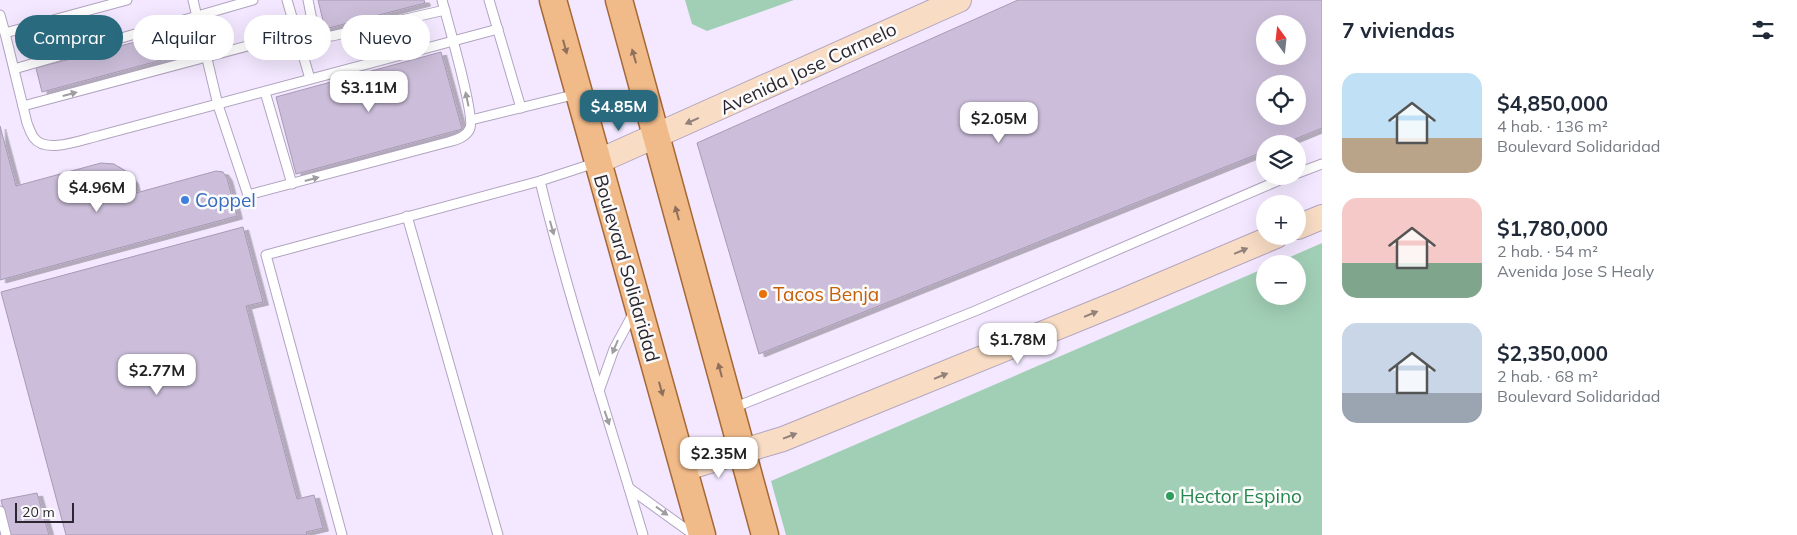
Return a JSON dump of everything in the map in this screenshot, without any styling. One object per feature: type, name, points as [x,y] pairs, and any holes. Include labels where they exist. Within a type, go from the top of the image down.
[{"type":"main road","name":"Boulevard Solidaridad","points":[[552,0],[702,535]]},
{"type":"main road","points":[[619,0],[765,535]]},
{"type":"street","name":"Avenida Jose Carmelo","points":[[597,162],[657,137],[874,37],[933,6],[959,0]]},
{"type":"street","points":[[1306,224],[1322,217]]},
{"type":"street","points":[[683,469],[783,439],[1256,244]]},
{"type":"lane","points":[[5,33],[127,0]]},
{"type":"lane","points":[[193,0],[197,15]]},
{"type":"lane","points":[[200,15],[253,0]]},
{"type":"lane","points":[[287,0],[291,15]]},
{"type":"lane","points":[[308,0],[314,26],[318,33],[325,36],[445,10]]},
{"type":"lane","points":[[207,60],[218,104],[248,195],[292,184],[453,141],[468,132],[471,127],[471,120],[442,0]]},
{"type":"lane","points":[[489,0],[520,108]]},
{"type":"lane","points":[[0,15],[23,106],[33,137],[40,144],[49,146],[89,139],[498,29]]},
{"type":"lane","points":[[14,69],[133,35]]},
{"type":"lane","points":[[23,106],[199,60]]},
{"type":"lane","points":[[304,60],[310,79]]},
{"type":"lane","points":[[265,92],[292,184]]},
{"type":"lane","points":[[471,120],[578,94]]},
{"type":"lane","points":[[342,535],[266,255],[540,181],[597,162]]},
{"type":"lane","points":[[1306,170],[1322,164]]},
{"type":"lane","points":[[540,181],[598,392],[643,535]]},
{"type":"lane","points":[[731,409],[975,311],[1268,185]]},
{"type":"lane","points":[[406,216],[498,535]]},
{"type":"lane","points":[[598,392],[617,342],[638,305]]},
{"type":"lane","points":[[629,487],[694,535]]},
{"type":"lane","points":[[0,512],[6,535]]},
{"type":"green space","points":[[685,0],[794,0],[707,31],[692,24]]},
{"type":"green space","points":[[1322,243],[1322,535],[786,535],[771,481],[1256,272],[1256,305],[1306,305],[1306,255],[1295,255]]},
{"type":"building","points":[[318,0],[424,0],[425,3],[379,15],[341,15],[341,25],[331,27],[331,15],[322,15]]},
{"type":"building","points":[[1018,0],[1322,0],[1322,128],[1305,135],[1256,135],[1256,155],[759,354],[697,143]]},
{"type":"building","points":[[133,43],[133,60],[162,60],[42,92],[36,68],[67,60],[123,60],[123,45]]},
{"type":"building","points":[[441,52],[462,129],[296,174],[276,97],[412,60],[430,60],[430,55]]},
{"type":"building","points":[[0,126],[16,186],[101,163],[114,164],[125,171],[133,181],[136,193],[216,171],[223,172],[227,178],[237,216],[0,280]]},
{"type":"building","points":[[243,227],[263,302],[246,306],[297,499],[314,495],[323,528],[306,532],[307,535],[66,535],[1,292]]},
{"type":"building","points":[[37,493],[49,535],[10,535],[1,500]]},
{"type":"place","name":"Coppel","points":[[185,200]]},
{"type":"place","name":"Tacos Benja","points":[[763,294]]},
{"type":"place","name":"Hector Espino","points":[[1170,496]]}]
